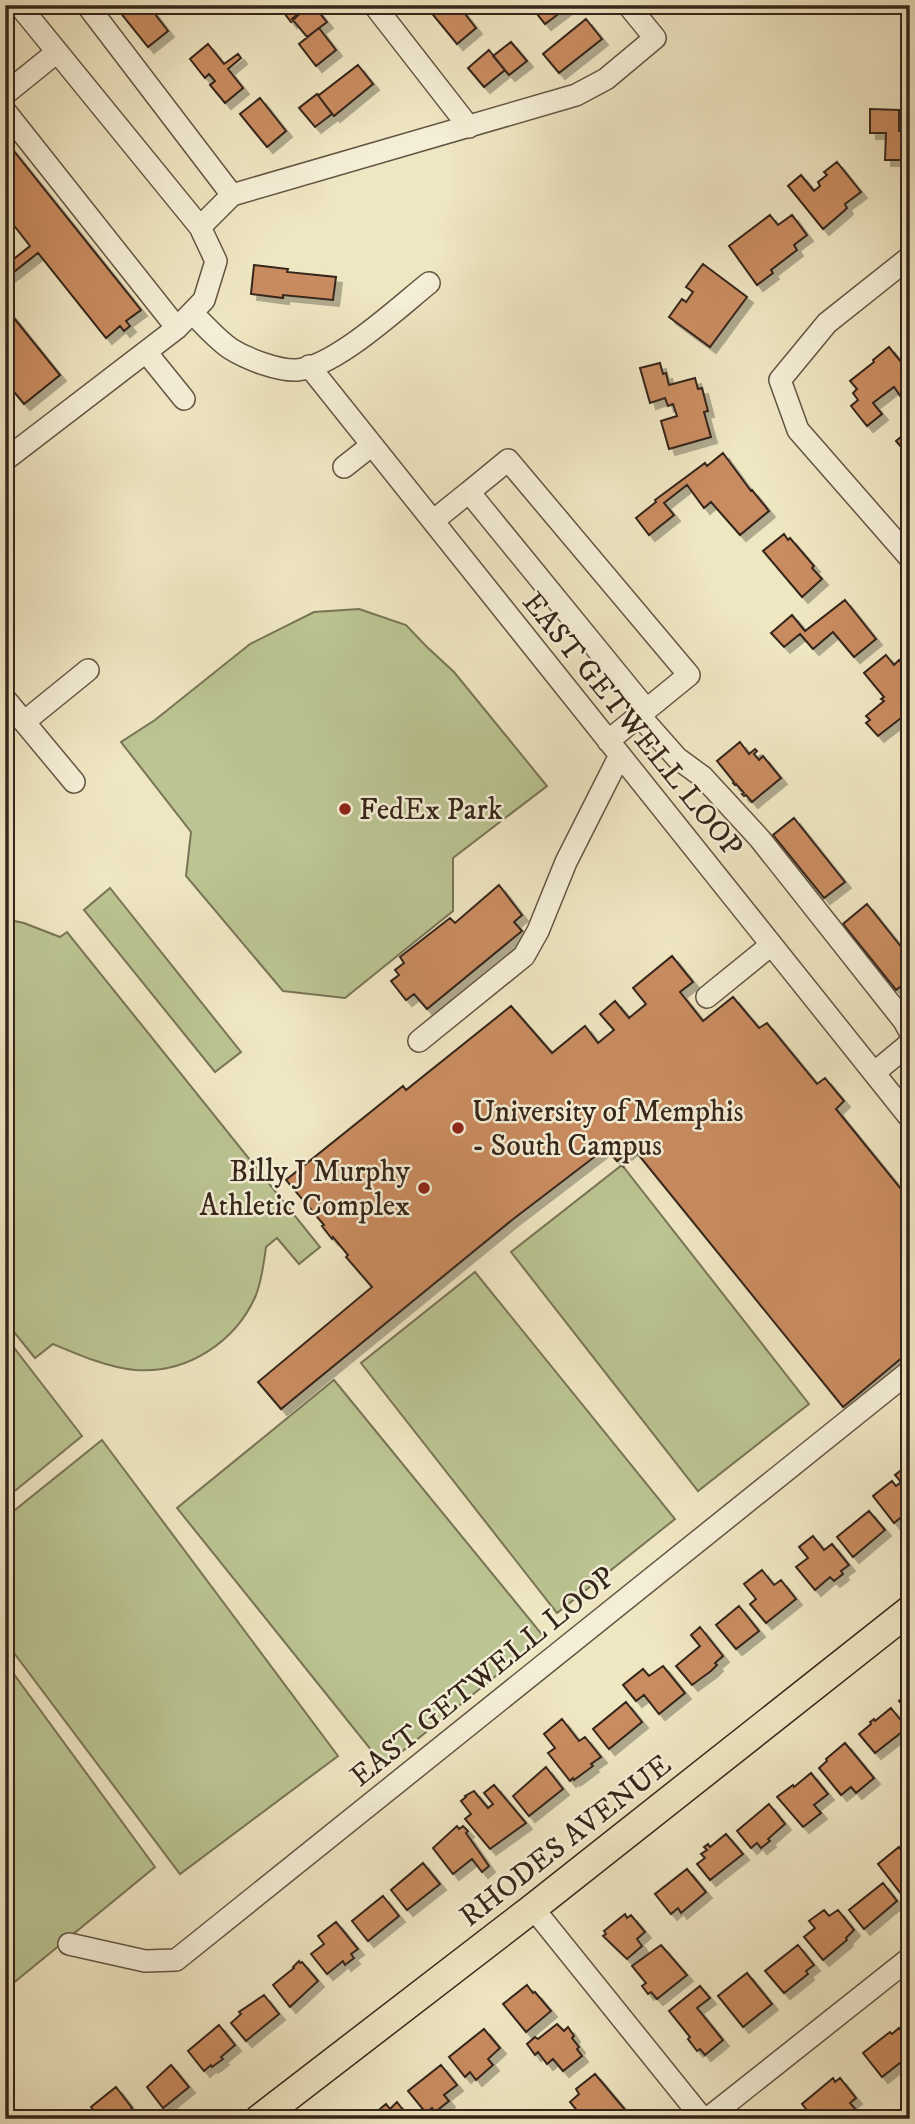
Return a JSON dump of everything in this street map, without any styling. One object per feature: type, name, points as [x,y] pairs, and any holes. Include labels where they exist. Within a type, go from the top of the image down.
[{"type":"main road","name":"RHODES AVENUE","points":[[260,2119],[533,1908],[910,1610]]},
{"type":"street","points":[[5,460],[185,320],[204,300],[216,261],[200,227],[19,5]]},
{"type":"street","points":[[87,5],[233,195]]},
{"type":"street","points":[[374,5],[469,127]]},
{"type":"street","points":[[200,227],[233,195],[576,95],[606,79],[655,38],[628,5]]},
{"type":"street","points":[[5,94],[57,52]]},
{"type":"street","points":[[5,111],[185,320],[230,349],[267,365],[297,370],[322,362],[365,336],[429,282]]},
{"type":"street","points":[[910,257],[827,323],[780,380],[798,430],[910,558]]},
{"type":"street","points":[[145,352],[184,399]]},
{"type":"street","name":"EAST GETWELL LOOP","points":[[309,366],[910,1118]]},
{"type":"street","points":[[344,467],[372,445]]},
{"type":"street","points":[[419,1041],[524,956],[538,931],[614,748],[643,712],[689,675],[508,460],[433,521]]},
{"type":"street","points":[[469,492],[677,758],[703,777],[760,839],[910,1032]]},
{"type":"street","points":[[24,722],[88,670]]},
{"type":"street","points":[[5,699],[74,782]]},
{"type":"street","points":[[707,997],[771,945]]},
{"type":"street","points":[[874,1073],[909,1044],[910,1040]]},
{"type":"street","name":"EAST GETWELL LOOP","points":[[69,1944],[145,1961],[176,1960],[910,1371]]},
{"type":"street","points":[[533,1908],[705,2119],[910,1958]]},
{"type":"green space","name":"FedEx Park","points":[[359,609],[406,625],[454,672],[547,786],[453,858],[453,911],[345,998],[283,991],[186,876],[191,832],[121,742],[155,720],[250,644],[314,612]]},
{"type":"green space","points":[[110,888],[241,1052],[215,1072],[84,910]]},
{"type":"green space","points":[[5,919],[24,923],[60,937],[67,932],[320,1247],[299,1264],[277,1238],[266,1247],[260,1283],[247,1312],[223,1340],[208,1352],[191,1360],[173,1367],[135,1370],[104,1363],[53,1344],[35,1358],[5,1321]]},
{"type":"green space","points":[[622,1165],[809,1404],[698,1491],[511,1252]]},
{"type":"green space","points":[[475,1272],[675,1519],[557,1613],[361,1363]]},
{"type":"green space","points":[[5,1336],[82,1436],[5,1499]]},
{"type":"green space","points":[[334,1380],[544,1637],[384,1766],[177,1508]]},
{"type":"green space","points":[[102,1440],[338,1756],[180,1874],[5,1641],[5,1518]]},
{"type":"green space","points":[[5,1662],[155,1867],[5,1990]]},
{"type":"building","points":[[128,5],[148,5],[168,31],[148,47],[120,12]]},
{"type":"building","points":[[278,5],[309,5],[291,22]]},
{"type":"building","points":[[309,5],[313,5],[327,22],[307,37],[292,19]]},
{"type":"building","points":[[425,5],[458,5],[476,28],[457,44]]},
{"type":"building","points":[[530,5],[563,5],[565,9],[545,24]]},
{"type":"building","points":[[586,19],[602,39],[559,73],[543,54]]},
{"type":"building","points":[[319,28],[336,50],[316,66],[299,44]]},
{"type":"building","points":[[511,42],[527,61],[509,75],[493,56]]},
{"type":"building","points":[[208,44],[224,64],[238,54],[241,58],[228,69],[243,88],[225,103],[210,85],[215,81],[209,74],[205,78],[190,59]]},
{"type":"building","points":[[489,50],[505,70],[484,87],[468,68]]},
{"type":"building","points":[[358,65],[373,84],[334,116],[317,94]]},
{"type":"building","points":[[317,94],[332,114],[315,127],[299,108]]},
{"type":"building","points":[[260,98],[286,131],[267,147],[240,114]]},
{"type":"building","points":[[870,109],[899,110],[899,131],[910,131],[910,160],[885,160],[886,133],[870,133]]},
{"type":"building","points":[[5,140],[141,310],[126,321],[130,326],[124,331],[120,326],[106,338],[38,253],[5,279],[5,266],[30,246],[5,214]]},
{"type":"building","points":[[837,162],[861,192],[845,204],[847,208],[823,229],[788,186],[801,175],[814,191],[820,186],[818,182],[827,175],[824,172]]},
{"type":"building","points":[[770,215],[778,225],[792,215],[807,235],[794,245],[797,250],[757,285],[729,246]]},
{"type":"building","points":[[703,264],[747,297],[710,347],[669,317],[682,299],[686,302],[693,292],[686,287]]},
{"type":"building","points":[[254,265],[288,269],[287,272],[336,277],[333,300],[251,294]]},
{"type":"building","points":[[5,307],[60,375],[24,404],[5,381]]},
{"type":"building","points":[[889,347],[910,373],[910,390],[901,397],[894,387],[873,403],[882,414],[867,426],[851,406],[858,400],[853,393],[857,389],[850,381]]},
{"type":"building","points":[[660,363],[669,385],[695,378],[698,389],[702,388],[708,411],[704,412],[711,437],[669,449],[661,421],[677,416],[673,404],[668,406],[665,398],[650,403],[640,368]]},
{"type":"building","points":[[910,429],[910,466],[905,460],[909,456],[896,441]]},
{"type":"building","points":[[723,453],[769,511],[740,535],[711,502],[704,508],[687,485],[664,503],[674,515],[649,535],[636,518],[656,502],[655,500]]},
{"type":"building","points":[[784,534],[814,566],[812,568],[822,579],[802,597],[763,551]]},
{"type":"building","points":[[845,600],[876,639],[854,657],[833,632],[813,649],[800,634],[784,647],[771,633],[792,615],[805,631]]},
{"type":"building","points":[[886,655],[894,665],[899,660],[910,674],[910,711],[878,736],[866,723],[870,720],[866,716],[884,701],[881,699],[884,697],[864,673]]},
{"type":"building","points":[[740,742],[749,754],[755,749],[757,751],[754,754],[759,760],[763,756],[781,778],[752,802],[742,794],[744,793],[717,761]]},
{"type":"building","points":[[794,818],[845,882],[824,898],[773,835]]},
{"type":"building","points":[[499,885],[522,915],[514,922],[522,931],[427,1009],[414,994],[406,1000],[391,981],[399,975],[395,970],[404,963],[400,957],[450,918],[455,923]]},
{"type":"building","points":[[867,904],[910,958],[910,979],[896,990],[843,924]]},
{"type":"building","name":"Billy J Murphy Athletic Complex","points":[[672,956],[693,982],[680,992],[703,1021],[733,997],[759,1028],[767,1023],[817,1084],[825,1078],[844,1101],[836,1109],[910,1200],[910,1351],[843,1407],[633,1148],[617,1161],[606,1148],[512,1220],[281,1409],[258,1382],[372,1287],[286,1180],[403,1086],[406,1090],[511,1006],[552,1053],[585,1026],[598,1043],[614,1030],[600,1014],[615,1001],[629,1018],[646,1004],[633,988]]},
{"type":"building","points":[[904,1468],[910,1475],[910,1510],[894,1523],[873,1496],[892,1481],[896,1486],[901,1482],[895,1475]]},
{"type":"building","points":[[869,1511],[885,1530],[853,1557],[837,1537]]},
{"type":"building","points":[[813,1536],[824,1550],[832,1544],[849,1565],[834,1581],[830,1577],[815,1590],[796,1567],[808,1558],[799,1547]]},
{"type":"building","points":[[762,1570],[774,1585],[781,1580],[796,1599],[766,1623],[750,1604],[756,1599],[744,1584]]},
{"type":"building","points":[[739,1606],[759,1631],[736,1649],[716,1625]]},
{"type":"building","points":[[700,1627],[723,1656],[711,1671],[692,1685],[676,1666],[700,1646],[691,1635]]},
{"type":"building","points":[[663,1666],[685,1693],[659,1714],[644,1695],[636,1701],[623,1685],[643,1669],[649,1676]]},
{"type":"building","points":[[910,1692],[910,1714],[899,1701]]},
{"type":"building","points":[[626,1702],[642,1722],[609,1749],[593,1729]]},
{"type":"building","points":[[891,1708],[907,1728],[875,1753],[859,1734],[870,1722]]},
{"type":"building","points":[[562,1719],[579,1741],[585,1737],[601,1757],[591,1764],[593,1766],[570,1781],[548,1753],[555,1748],[544,1734]]},
{"type":"building","points":[[845,1743],[874,1778],[856,1793],[851,1787],[841,1795],[819,1768]]},
{"type":"building","points":[[546,1767],[563,1789],[529,1816],[513,1796]]},
{"type":"building","points":[[811,1773],[828,1794],[814,1805],[821,1813],[803,1827],[777,1797]]},
{"type":"building","points":[[494,1785],[526,1823],[490,1849],[465,1819],[471,1814],[461,1801],[474,1791],[488,1808],[493,1804],[484,1793]]},
{"type":"building","points":[[769,1804],[785,1824],[761,1848],[757,1843],[751,1848],[737,1831]]},
{"type":"building","points":[[457,1826],[459,1829],[463,1826],[468,1831],[466,1833],[489,1866],[482,1872],[472,1859],[453,1874],[433,1848]]},
{"type":"building","points":[[726,1834],[743,1854],[710,1880],[697,1864],[705,1858],[701,1854],[707,1850],[704,1847],[708,1844],[710,1847]]},
{"type":"building","points":[[899,1847],[908,1858],[910,1856],[910,1889],[902,1895],[878,1864]]},
{"type":"building","points":[[423,1863],[440,1884],[407,1910],[391,1890]]},
{"type":"building","points":[[687,1869],[706,1892],[681,1913],[678,1908],[671,1914],[655,1894]]},
{"type":"building","points":[[883,1883],[897,1901],[864,1929],[849,1910]]},
{"type":"building","points":[[383,1896],[399,1916],[368,1941],[352,1921]]},
{"type":"building","points":[[824,1910],[829,1916],[838,1910],[854,1930],[847,1940],[823,1960],[804,1937],[815,1928],[809,1921]]},
{"type":"building","points":[[625,1914],[627,1918],[631,1915],[645,1932],[637,1939],[642,1946],[627,1959],[603,1936],[606,1934],[604,1931]]},
{"type":"building","points":[[336,1922],[358,1949],[351,1954],[354,1958],[345,1965],[343,1961],[327,1974],[311,1954],[324,1944],[318,1936]]},
{"type":"building","points":[[661,1945],[687,1975],[657,1999],[651,1992],[648,1994],[642,1986],[646,1983],[632,1966]]},
{"type":"building","points":[[798,1945],[814,1965],[806,1971],[808,1974],[784,1993],[765,1971]]},
{"type":"building","points":[[299,1961],[318,1981],[290,2007],[273,1985]]},
{"type":"building","points":[[747,1973],[772,2004],[743,2027],[718,1996]]},
{"type":"building","points":[[527,1985],[551,2011],[526,2032],[503,2004]]},
{"type":"building","points":[[700,1986],[710,1998],[697,2008],[723,2040],[705,2055],[700,2049],[697,2051],[688,2039],[690,2037],[669,2011]]},
{"type":"building","points":[[264,1995],[279,2014],[246,2041],[231,2023],[241,2014],[239,2012]]},
{"type":"building","points":[[557,2024],[564,2031],[568,2027],[582,2056],[563,2071],[553,2059],[547,2064],[538,2052],[535,2055],[527,2044]]},
{"type":"building","points":[[219,2025],[235,2045],[221,2057],[223,2059],[204,2071],[188,2051]]},
{"type":"building","points":[[899,2028],[910,2041],[910,2055],[882,2077],[863,2053]]},
{"type":"building","points":[[484,2029],[500,2048],[488,2059],[493,2065],[476,2080],[470,2072],[465,2077],[449,2057]]},
{"type":"building","points":[[171,2065],[189,2087],[163,2108],[147,2087]]},
{"type":"building","points":[[441,2065],[457,2085],[444,2095],[449,2101],[435,2112],[432,2108],[426,2113],[408,2091]]},
{"type":"building","points":[[595,2074],[631,2119],[584,2119],[570,2102],[579,2094],[576,2089]]},
{"type":"building","points":[[833,2078],[835,2082],[840,2078],[856,2098],[850,2103],[858,2112],[851,2119],[814,2119],[802,2104]]},
{"type":"building","points":[[116,2087],[132,2108],[120,2119],[100,2119],[91,2107]]},
{"type":"building","points":[[397,2102],[410,2119],[377,2119],[379,2117],[375,2113],[386,2104],[390,2109]]},
{"type":"building","points":[[72,2110],[76,2119],[47,2119]]},
{"type":"building","points":[[791,2111],[798,2119],[781,2119]]},
{"type":"place","name":"FedEx Park","points":[[345,809]]},
{"type":"place","name":"University of Memphis - South Campus","points":[[458,1128]]},
{"type":"place","name":"Billy J Murphy Athletic Complex","points":[[424,1188]]}]
